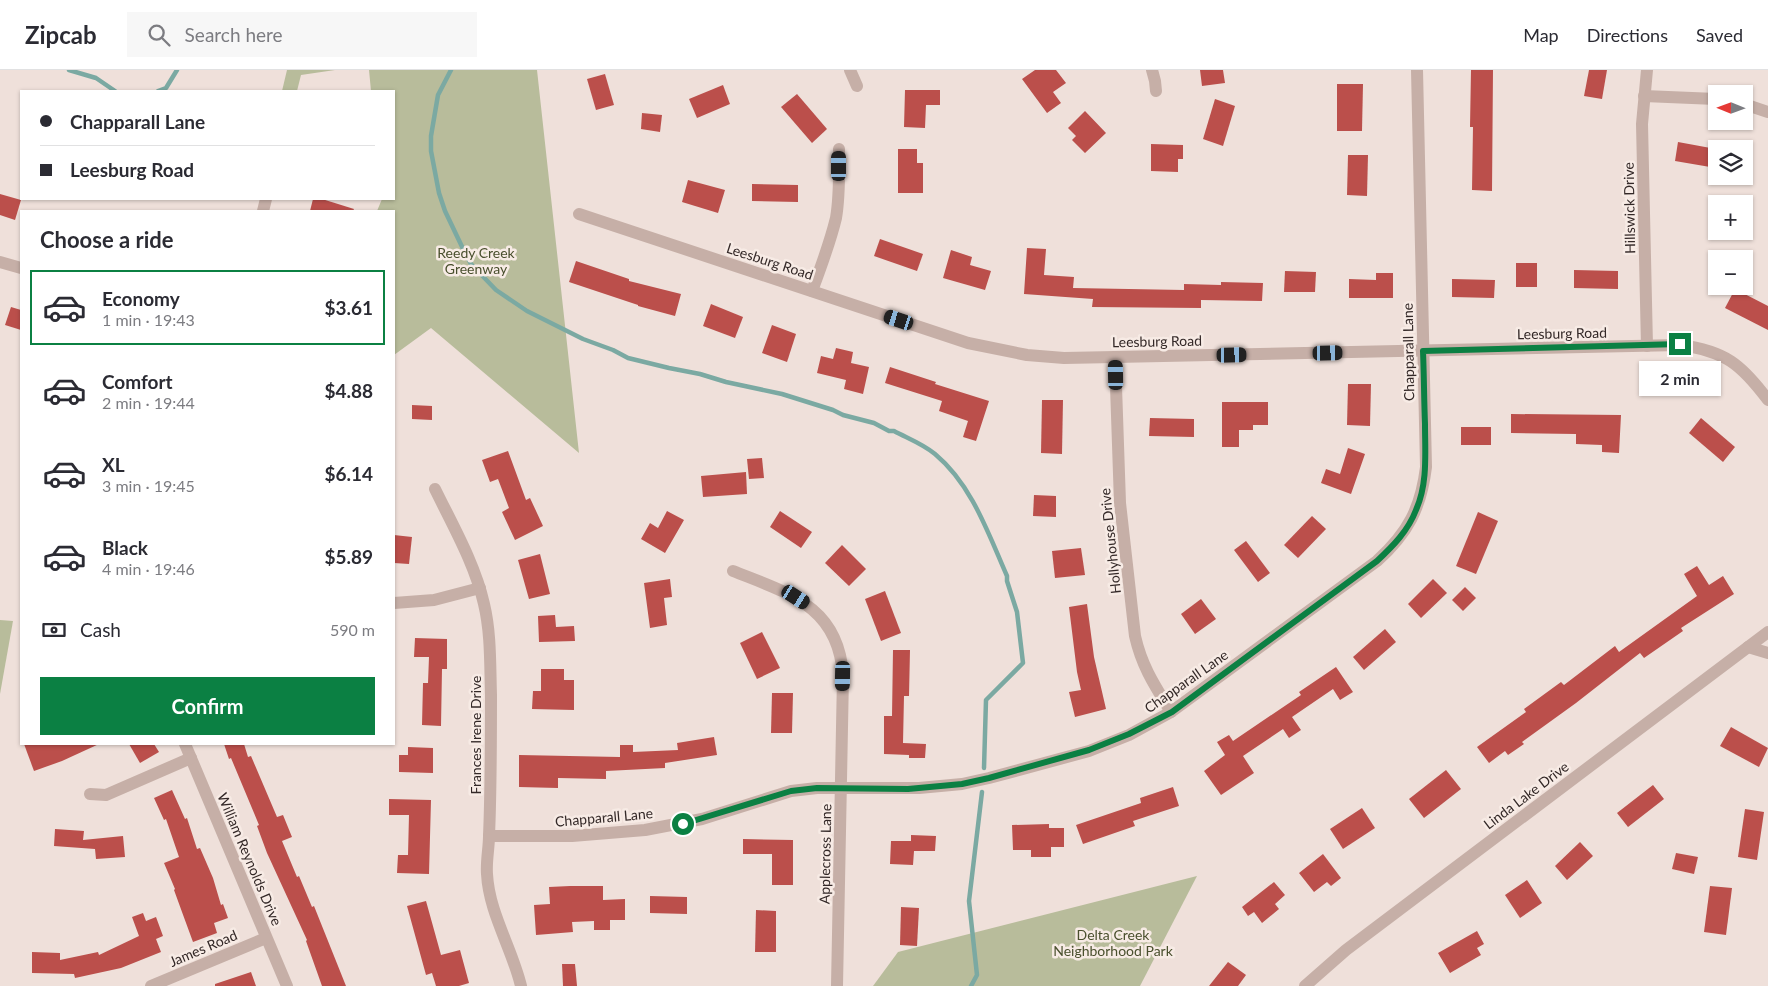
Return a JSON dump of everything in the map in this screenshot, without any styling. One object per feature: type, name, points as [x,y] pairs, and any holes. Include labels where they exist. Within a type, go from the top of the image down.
[{"type":"street","points":[[850,70],[857,86]]},
{"type":"street","points":[[1152,70],[1156,91]]},
{"type":"street","name":"Chapparall Lane","points":[[489,836],[572,836],[645,830],[702,819],[791,791],[817,788],[919,788],[962,784],[1089,750],[1129,734],[1172,712],[1377,561],[1393,546],[1406,529],[1416,510],[1423,489],[1426,467],[1417,70]]},
{"type":"street","name":"Hillswick Drive","points":[[1647,70],[1642,124],[1647,346]]},
{"type":"street","points":[[1644,96],[1708,99]]},
{"type":"street","points":[[1753,107],[1768,112]]},
{"type":"street","points":[[812,291],[836,217],[839,184],[839,149]]},
{"type":"street","name":"Leesburg Road","points":[[579,214],[968,343],[1006,352],[1064,358],[1680,344],[1701,347],[1721,354],[1732,361],[1748,374],[1768,400]]},
{"type":"street","points":[[0,262],[20,268]]},
{"type":"street","name":"Hollyhouse Drive","points":[[1115,357],[1120,503],[1134,636],[1139,655],[1147,673],[1172,712]]},
{"type":"street","name":"Frances Irene Drive","points":[[435,489],[471,563],[480,588],[487,619],[490,664],[487,873],[489,892],[521,986]]},
{"type":"street","name":"Applecross Lane","points":[[733,571],[787,592],[805,603],[823,619],[834,636],[842,666],[837,986]]},
{"type":"street","points":[[395,603],[434,600],[480,588]]},
{"type":"street","name":"Linda Lake Drive","points":[[1305,986],[1346,950],[1768,632]]},
{"type":"street","points":[[1748,647],[1768,653]]},
{"type":"street","name":"William Reynolds Drive","points":[[185,745],[287,986]]},
{"type":"street","points":[[90,794],[106,795],[191,758]]},
{"type":"street","name":"James Road","points":[[151,986],[266,938]]},
{"type":"green space","points":[[287,70],[335,70],[301,75],[297,90],[282,90]]},
{"type":"green space","name":"Reedy Creek Greenway","points":[[369,70],[537,70],[579,453],[431,328],[395,354],[395,210],[377,210],[382,200],[395,200],[395,90],[371,90]]},
{"type":"green space","points":[[0,620],[13,621],[0,694]]},
{"type":"green space","name":"Delta Creek Neighborhood Park","points":[[1197,876],[1140,986],[873,986],[898,952]]},
{"type":"building","points":[[1035,70],[1056,70],[1066,83],[1053,92],[1061,103],[1047,113],[1022,79]]},
{"type":"building","points":[[1200,70],[1223,70],[1225,83],[1202,86]]},
{"type":"building","points":[[1471,70],[1493,70],[1492,191],[1472,190],[1473,127],[1470,127]]},
{"type":"building","points":[[1589,70],[1607,70],[1602,99],[1584,96]]},
{"type":"building","points":[[605,74],[614,105],[596,110],[587,79]]},
{"type":"building","points":[[1337,84],[1363,84],[1362,131],[1337,131]]},
{"type":"building","points":[[723,85],[730,104],[697,118],[689,99]]},
{"type":"building","points":[[905,90],[940,90],[940,105],[926,105],[925,128],[904,127]]},
{"type":"building","points":[[797,94],[827,129],[812,143],[781,107]]},
{"type":"building","points":[[1215,99],[1235,106],[1223,146],[1203,139]]},
{"type":"building","points":[[1085,111],[1106,133],[1085,153],[1072,140],[1076,136],[1068,128]]},
{"type":"building","points":[[642,113],[662,115],[660,132],[641,129]]},
{"type":"building","points":[[1678,142],[1708,148],[1708,167],[1675,161]]},
{"type":"building","points":[[1151,144],[1183,145],[1183,159],[1178,159],[1178,172],[1151,171]]},
{"type":"building","points":[[898,149],[917,149],[917,163],[923,163],[923,193],[898,193]]},
{"type":"building","points":[[1348,155],[1368,155],[1367,196],[1347,195]]},
{"type":"building","points":[[688,180],[725,190],[718,213],[682,202]]},
{"type":"building","points":[[752,184],[798,185],[798,202],[752,201]]},
{"type":"building","points":[[0,194],[21,200],[15,220],[0,215]]},
{"type":"building","points":[[313,200],[325,200],[354,209],[354,210],[310,210]]},
{"type":"building","points":[[880,239],[923,254],[917,271],[874,256]]},
{"type":"building","points":[[1027,248],[1046,249],[1044,275],[1074,277],[1073,288],[1184,290],[1184,284],[1221,285],[1221,282],[1263,283],[1262,301],[1201,300],[1201,308],[1092,307],[1093,299],[1024,294]]},
{"type":"building","points":[[951,250],[972,257],[970,265],[991,271],[985,290],[943,278]]},
{"type":"building","points":[[576,261],[629,279],[629,281],[681,294],[675,316],[638,306],[569,282]]},
{"type":"building","points":[[1516,263],[1537,263],[1537,287],[1516,287]]},
{"type":"building","points":[[1574,270],[1618,271],[1618,289],[1574,288]]},
{"type":"building","points":[[1285,271],[1316,272],[1315,292],[1284,292]]},
{"type":"building","points":[[1376,273],[1393,273],[1393,298],[1349,298],[1349,279],[1376,280]]},
{"type":"building","points":[[1452,279],[1495,280],[1494,298],[1452,297]]},
{"type":"building","points":[[1732,295],[1747,295],[1768,306],[1768,330],[1725,308]]},
{"type":"building","points":[[711,304],[743,317],[735,338],[703,326]]},
{"type":"building","points":[[11,307],[20,310],[20,330],[5,325]]},
{"type":"building","points":[[772,325],[796,334],[787,362],[762,353]]},
{"type":"building","points":[[836,348],[853,352],[851,363],[869,367],[863,394],[844,389],[846,380],[817,373],[821,356],[833,359]]},
{"type":"building","points":[[890,367],[989,401],[976,441],[963,437],[968,421],[939,411],[942,401],[885,383]]},
{"type":"building","points":[[1348,384],[1371,384],[1370,426],[1347,425]]},
{"type":"building","points":[[1042,400],[1063,400],[1062,454],[1041,453]]},
{"type":"building","points":[[1222,402],[1268,402],[1268,425],[1253,425],[1253,430],[1239,430],[1239,447],[1222,447]]},
{"type":"building","points":[[412,405],[432,406],[432,420],[412,419]]},
{"type":"building","points":[[1511,414],[1621,415],[1619,453],[1602,452],[1602,445],[1576,444],[1576,434],[1511,433]]},
{"type":"building","points":[[1150,418],[1194,419],[1194,437],[1149,436]]},
{"type":"building","points":[[1701,418],[1735,447],[1723,462],[1689,433]]},
{"type":"building","points":[[1461,427],[1491,427],[1491,445],[1461,445]]},
{"type":"building","points":[[1348,448],[1365,454],[1351,494],[1321,483],[1326,469],[1340,474]]},
{"type":"building","points":[[508,451],[526,500],[530,498],[543,526],[515,540],[502,512],[509,508],[498,479],[490,482],[482,460]]},
{"type":"building","points":[[762,458],[764,478],[749,479],[747,459]]},
{"type":"building","points":[[746,472],[747,494],[703,497],[701,476]]},
{"type":"building","points":[[1034,495],[1056,496],[1056,517],[1033,516]]},
{"type":"building","points":[[667,511],[684,520],[665,553],[641,539],[650,523],[658,528]]},
{"type":"building","points":[[780,511],[812,532],[801,548],[770,527]]},
{"type":"building","points":[[1478,512],[1498,521],[1476,574],[1456,566]]},
{"type":"building","points":[[1312,516],[1326,529],[1298,558],[1284,545]]},
{"type":"building","points":[[395,535],[412,537],[409,564],[395,563]]},
{"type":"building","points":[[1246,541],[1270,573],[1258,582],[1234,550]]},
{"type":"building","points":[[842,545],[866,569],[849,586],[825,563]]},
{"type":"building","points":[[1081,548],[1085,575],[1055,578],[1052,551]]},
{"type":"building","points":[[540,554],[550,594],[529,599],[518,560]]},
{"type":"building","points":[[1697,566],[1709,585],[1723,576],[1734,594],[1681,628],[1683,631],[1644,658],[1640,653],[1522,742],[1524,744],[1508,755],[1505,751],[1489,763],[1477,747],[1526,712],[1524,709],[1561,682],[1564,685],[1615,646],[1619,652],[1697,596],[1684,574]]},
{"type":"building","points":[[670,579],[672,597],[664,598],[667,625],[650,628],[644,583]]},
{"type":"building","points":[[1433,579],[1447,593],[1421,618],[1408,604]]},
{"type":"building","points":[[1465,587],[1476,598],[1463,611],[1452,600]]},
{"type":"building","points":[[885,591],[901,633],[881,641],[865,599]]},
{"type":"building","points":[[1201,599],[1216,619],[1195,634],[1181,614]]},
{"type":"building","points":[[1087,604],[1094,657],[1106,709],[1075,717],[1069,692],[1081,690],[1069,607]]},
{"type":"building","points":[[555,615],[556,627],[574,626],[575,641],[539,642],[538,616]]},
{"type":"building","points":[[1385,629],[1396,642],[1364,670],[1353,657]]},
{"type":"building","points":[[762,632],[780,668],[757,679],[740,643]]},
{"type":"building","points":[[415,638],[447,639],[447,669],[442,669],[441,726],[422,725],[423,683],[428,683],[429,657],[414,657]]},
{"type":"building","points":[[893,650],[910,650],[909,696],[904,696],[903,743],[926,744],[925,758],[909,758],[909,755],[884,754],[884,716],[892,716]]},
{"type":"building","points":[[1336,667],[1353,692],[1340,700],[1333,689],[1292,717],[1301,730],[1289,738],[1283,729],[1243,756],[1254,773],[1221,795],[1204,771],[1225,755],[1217,742],[1229,735],[1233,741],[1301,695],[1299,692]]},
{"type":"building","points":[[541,669],[564,669],[564,680],[574,680],[574,710],[532,709],[533,691],[541,691]]},
{"type":"building","points":[[772,693],[793,693],[792,733],[771,733]]},
{"type":"building","points":[[1731,727],[1768,748],[1759,767],[1720,746]]},
{"type":"building","points":[[714,737],[717,755],[665,763],[665,768],[606,771],[606,779],[558,778],[558,788],[519,787],[519,755],[620,757],[620,745],[633,745],[633,752],[678,750],[677,743]]},
{"type":"building","points":[[24,745],[97,745],[62,761],[34,771]]},
{"type":"building","points":[[130,745],[155,745],[159,752],[140,763]]},
{"type":"building","points":[[224,745],[244,745],[248,757],[251,756],[277,817],[283,815],[292,837],[282,841],[297,877],[299,876],[312,907],[314,906],[346,986],[322,986],[307,940],[267,853],[257,826],[259,825],[231,758],[229,759]]},
{"type":"building","points":[[408,747],[433,748],[433,773],[399,772],[399,755],[408,755]]},
{"type":"building","points":[[1446,770],[1461,789],[1424,818],[1409,799]]},
{"type":"building","points":[[1653,785],[1664,799],[1628,827],[1617,813]]},
{"type":"building","points":[[1173,787],[1179,806],[1133,821],[1135,826],[1083,844],[1076,825],[1141,803],[1140,798]]},
{"type":"building","points":[[172,790],[185,819],[187,818],[197,849],[200,848],[213,878],[221,905],[223,904],[228,918],[214,923],[217,933],[193,942],[164,863],[179,857],[166,819],[164,820],[154,798]]},
{"type":"building","points":[[389,799],[431,800],[429,874],[397,873],[398,855],[408,855],[409,815],[389,815]]},
{"type":"building","points":[[1362,808],[1375,828],[1343,849],[1330,829]]},
{"type":"building","points":[[1745,809],[1764,812],[1757,860],[1738,857]]},
{"type":"building","points":[[1049,824],[1049,828],[1064,828],[1064,847],[1051,847],[1051,857],[1031,857],[1031,850],[1013,850],[1012,825]]},
{"type":"building","points":[[55,829],[84,831],[83,840],[123,836],[125,857],[96,859],[95,849],[54,846]]},
{"type":"building","points":[[911,835],[936,836],[935,851],[914,851],[913,865],[890,864],[891,841],[911,841]]},
{"type":"building","points":[[743,839],[793,840],[793,885],[772,885],[772,854],[743,854]]},
{"type":"building","points":[[1580,842],[1593,856],[1567,880],[1555,866]]},
{"type":"building","points":[[1676,853],[1698,857],[1694,874],[1672,869]]},
{"type":"building","points":[[1323,854],[1341,878],[1331,886],[1327,882],[1314,892],[1299,873]]},
{"type":"building","points":[[1527,880],[1542,903],[1520,918],[1505,895]]},
{"type":"building","points":[[1274,882],[1285,895],[1275,904],[1279,909],[1262,923],[1254,912],[1248,916],[1242,907]]},
{"type":"building","points":[[603,886],[603,900],[625,899],[625,920],[610,920],[610,930],[594,930],[594,921],[572,922],[573,932],[536,935],[534,905],[550,904],[549,887]]},
{"type":"building","points":[[1710,886],[1732,888],[1726,935],[1704,932]]},
{"type":"building","points":[[650,896],[687,897],[687,914],[650,913]]},
{"type":"building","points":[[426,901],[441,955],[460,950],[469,983],[459,986],[436,986],[432,973],[426,975],[407,906]]},
{"type":"building","points":[[901,907],[919,908],[917,946],[900,945]]},
{"type":"building","points":[[756,910],[776,911],[776,952],[755,952]]},
{"type":"building","points":[[143,913],[146,921],[156,917],[163,936],[156,939],[161,952],[121,968],[75,978],[74,974],[32,973],[32,952],[60,953],[60,960],[98,952],[99,955],[139,936],[132,917]]},
{"type":"building","points":[[1477,931],[1484,944],[1477,948],[1481,955],[1450,973],[1438,953]]},
{"type":"building","points":[[1228,962],[1246,975],[1238,986],[1209,986]]},
{"type":"building","points":[[562,964],[575,964],[577,986],[563,986]]},
{"type":"building","points":[[251,972],[256,986],[215,986],[215,984]]},
{"type":"waterway","points":[[69,70],[96,78],[114,90]]},
{"type":"waterway","points":[[161,90],[166,88],[177,70]]},
{"type":"waterway","points":[[451,70],[438,95],[431,136],[431,151],[439,193],[445,211],[471,264],[496,290],[527,311],[583,339],[613,350],[628,358],[782,394],[843,415],[874,423],[889,431],[894,431],[930,450],[948,466],[959,480],[978,510],[1007,576],[1017,612],[1023,663],[986,700],[984,768]]},
{"type":"waterway","points":[[971,986],[977,975],[969,901],[982,792]]},
{"type":"route","points":[[683,824],[791,791],[817,788],[898,789],[962,784],[1089,750],[1129,734],[1172,712],[1377,561],[1393,546],[1406,529],[1416,510],[1423,489],[1426,467],[1423,351],[1680,344]]}]
